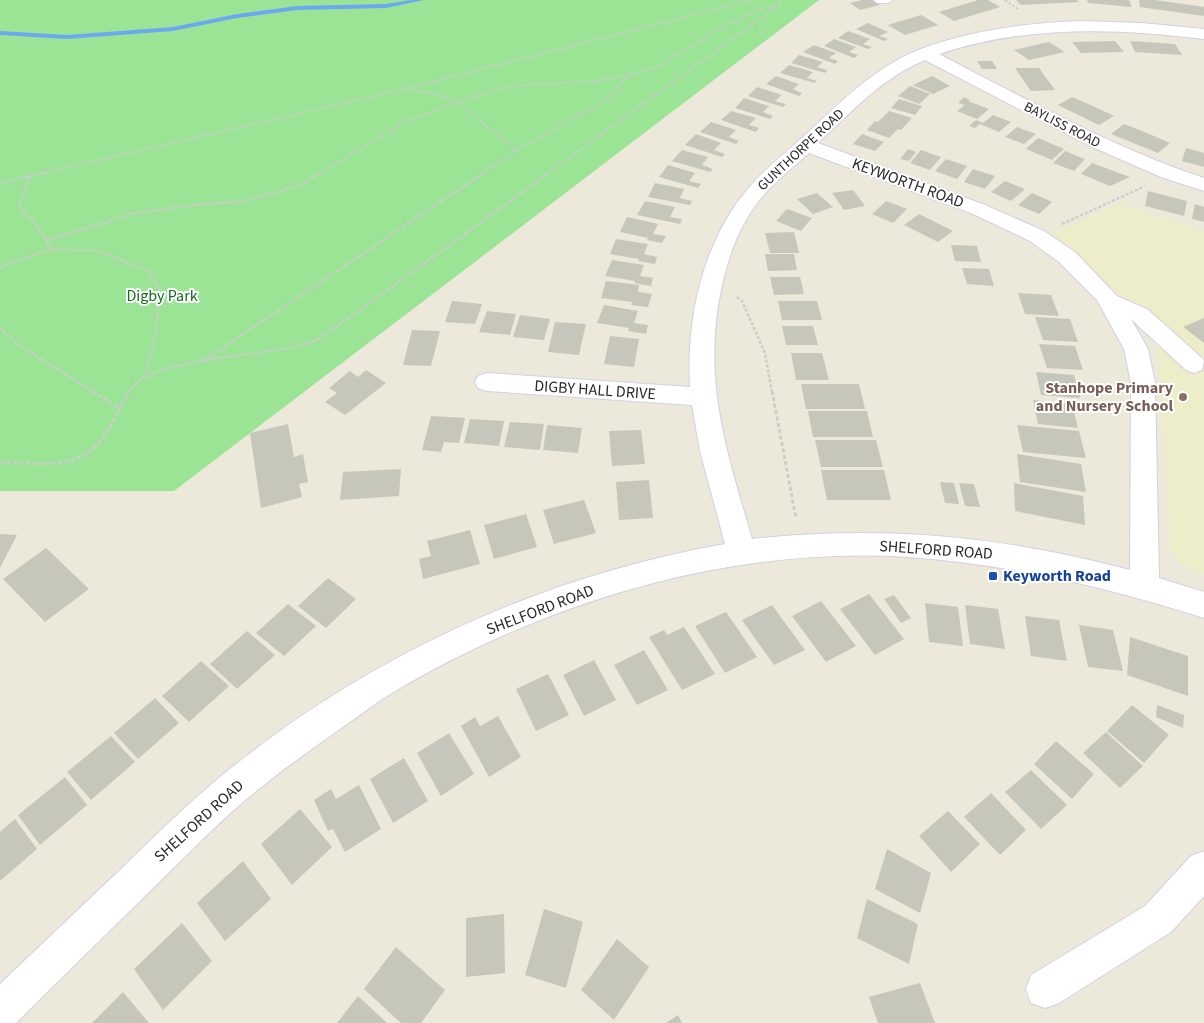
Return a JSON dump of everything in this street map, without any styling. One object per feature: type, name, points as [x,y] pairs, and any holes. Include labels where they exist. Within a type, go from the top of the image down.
[{"type":"street","name":"GUNTHORPE ROAD","points":[[742,553],[702,397],[702,346],[712,277],[733,224],[750,199],[805,145],[881,78],[925,53],[985,35],[1017,29],[1046,27],[1090,25],[1139,26],[1204,34]]},
{"type":"street","name":"BAYLISS ROAD","points":[[925,53],[1092,142],[1171,175],[1204,185]]},
{"type":"street","name":"KEYWORTH ROAD","points":[[805,145],[978,209],[1037,236],[1067,257],[1090,278],[1109,301],[1136,349],[1143,383],[1146,585]]},
{"type":"street","points":[[1109,301],[1139,314],[1194,364]]},
{"type":"street","name":"DIGBY HALL DRIVE","points":[[487,382],[702,397]]},
{"type":"street","name":"SHELFORD ROAD","points":[[0,1011],[237,785],[297,740],[385,679],[460,640],[524,613],[626,578],[685,563],[742,553],[802,546],[897,545],[969,550],[1036,561],[1146,585],[1204,605]]},
{"type":"street","points":[[1045,989],[1158,919],[1204,869]]},
{"type":"path","points":[[0,183],[404,89],[752,0]]},
{"type":"path","points":[[0,462],[52,464],[84,456],[98,445],[130,389],[144,377],[169,368],[310,343],[342,323],[778,6],[779,0]]},
{"type":"path","points":[[47,241],[130,214],[194,205],[246,201],[300,185],[406,122],[457,102],[508,86],[599,81],[655,68],[732,22],[760,9],[778,6]]},
{"type":"path","points":[[201,363],[517,150],[607,100],[630,74]]},
{"type":"path","points":[[404,89],[436,94],[457,102],[517,150]]},
{"type":"path","points":[[1037,236],[1171,175]]},
{"type":"path","points":[[29,176],[19,205],[52,249]]},
{"type":"path","points":[[0,267],[52,249],[100,251],[148,271],[161,292],[153,347],[144,377]]},
{"type":"path","points":[[712,277],[742,301],[765,353],[802,546]]},
{"type":"path","points":[[0,327],[18,345],[119,408]]},
{"type":"shaded area","name":"Stanhope Primary and Nursery School","points":[[1118,204],[1204,231],[1204,574],[1181,564],[1171,551],[1159,357],[1153,338],[1137,315],[1091,265],[1052,234]]},
{"type":"green space","name":"Digby Park","points":[[0,0],[819,0],[174,491],[0,491]]},
{"type":"building","points":[[872,0],[880,5],[860,10],[850,3]]},
{"type":"building","points":[[978,0],[988,0],[1000,7],[954,21],[939,12]]},
{"type":"building","points":[[1016,0],[1077,0],[1079,2],[1021,5]]},
{"type":"building","points":[[1087,0],[1129,0],[1132,7],[1088,3]]},
{"type":"building","points":[[1139,0],[1155,0],[1204,7],[1204,16],[1140,7]]},
{"type":"building","points":[[921,15],[938,25],[905,35],[888,25]]},
{"type":"building","points":[[868,23],[888,32],[879,36],[888,39],[884,41],[856,29]]},
{"type":"building","points":[[848,31],[870,39],[863,44],[872,47],[868,49],[838,38]]},
{"type":"building","points":[[834,39],[856,47],[849,52],[858,55],[854,58],[824,46]]},
{"type":"building","points":[[1115,41],[1124,52],[1081,53],[1072,42]]},
{"type":"building","points":[[1130,41],[1175,44],[1182,55],[1135,52]]},
{"type":"building","points":[[1049,42],[1065,52],[1029,60],[1014,50]]},
{"type":"building","points":[[814,45],[836,53],[829,58],[838,61],[835,64],[803,52]]},
{"type":"building","points":[[799,55],[823,62],[817,67],[827,70],[825,73],[791,63]]},
{"type":"building","points":[[977,61],[992,61],[997,69],[982,69]]},
{"type":"building","points":[[789,65],[813,72],[807,78],[817,81],[815,83],[780,73]]},
{"type":"building","points":[[1015,68],[1039,68],[1055,90],[1031,91]]},
{"type":"building","points":[[776,76],[799,84],[793,89],[802,93],[799,96],[766,84]]},
{"type":"building","points":[[932,76],[950,86],[933,94],[913,85]]},
{"type":"building","points":[[910,86],[930,94],[919,104],[898,96]]},
{"type":"building","points":[[757,87],[782,95],[775,101],[786,104],[783,107],[748,96]]},
{"type":"building","points":[[964,97],[970,100],[968,101],[989,109],[977,119],[957,111],[965,105],[958,103]]},
{"type":"building","points":[[1072,97],[1114,116],[1099,125],[1058,105]]},
{"type":"building","points":[[744,98],[769,106],[763,112],[773,116],[770,119],[735,108]]},
{"type":"building","points":[[899,99],[922,106],[915,115],[891,108]]},
{"type":"building","points":[[731,111],[756,118],[749,125],[759,128],[756,132],[721,120]]},
{"type":"building","points":[[889,111],[912,118],[901,130],[898,129],[889,138],[867,130],[875,121],[878,122]]},
{"type":"building","points":[[993,115],[1011,122],[999,132],[980,124],[975,128],[969,126],[976,120],[983,123]]},
{"type":"building","points":[[711,122],[736,130],[729,137],[739,141],[736,144],[700,132]]},
{"type":"building","points":[[1124,124],[1170,143],[1158,153],[1111,134]]},
{"type":"building","points":[[1017,127],[1036,134],[1024,144],[1005,137]]},
{"type":"building","points":[[696,134],[721,143],[714,150],[725,154],[722,157],[685,145]]},
{"type":"building","points":[[862,134],[884,142],[875,151],[853,144]]},
{"type":"building","points":[[1038,138],[1064,149],[1052,160],[1026,149]]},
{"type":"building","points":[[1186,148],[1204,153],[1204,167],[1182,161]]},
{"type":"building","points":[[908,149],[916,152],[909,161],[900,159]]},
{"type":"building","points":[[682,150],[708,157],[702,165],[713,169],[710,172],[672,161]]},
{"type":"building","points":[[921,150],[941,157],[930,170],[910,163]]},
{"type":"building","points":[[1065,151],[1085,159],[1074,171],[1053,163]]},
{"type":"building","points":[[946,159],[967,166],[957,179],[935,171]]},
{"type":"building","points":[[1092,163],[1130,177],[1110,186],[1081,174]]},
{"type":"building","points":[[668,165],[695,173],[689,181],[701,184],[698,188],[659,177]]},
{"type":"building","points":[[973,169],[995,176],[985,189],[964,182]]},
{"type":"building","points":[[1005,181],[1025,189],[1011,201],[991,192]]},
{"type":"building","points":[[655,183],[684,189],[680,198],[692,201],[690,205],[648,197]]},
{"type":"building","points":[[853,190],[865,206],[844,210],[832,193]]},
{"type":"building","points":[[1148,191],[1187,201],[1184,216],[1145,206]]},
{"type":"building","points":[[817,193],[833,207],[813,214],[797,199]]},
{"type":"building","points":[[1032,193],[1052,202],[1039,214],[1018,205]]},
{"type":"building","points":[[645,201],[675,207],[670,217],[682,219],[680,224],[637,215]]},
{"type":"building","points":[[886,201],[907,209],[893,223],[872,214]]},
{"type":"building","points":[[1195,204],[1204,207],[1204,222],[1192,219]]},
{"type":"building","points":[[787,209],[812,218],[801,231],[776,221]]},
{"type":"building","points":[[919,214],[953,231],[938,242],[904,225]]},
{"type":"building","points":[[627,217],[658,224],[653,234],[666,236],[662,243],[620,232]]},
{"type":"building","points":[[794,232],[799,253],[770,253],[765,233]]},
{"type":"building","points":[[616,239],[648,244],[644,254],[657,257],[655,264],[610,254]]},
{"type":"building","points":[[951,245],[977,246],[981,262],[955,261]]},
{"type":"building","points":[[765,254],[794,254],[797,270],[768,271]]},
{"type":"building","points":[[612,260],[644,265],[640,276],[653,278],[651,286],[605,276]]},
{"type":"building","points":[[962,268],[989,269],[994,286],[967,284]]},
{"type":"building","points":[[770,277],[800,277],[804,294],[774,295]]},
{"type":"building","points":[[606,281],[639,285],[638,292],[652,294],[648,307],[631,305],[632,302],[601,298]]},
{"type":"building","points":[[1018,293],[1051,295],[1059,316],[1025,314]]},
{"type":"building","points":[[452,301],[482,304],[475,324],[445,322]]},
{"type":"building","points":[[778,301],[817,301],[822,320],[782,320]]},
{"type":"building","points":[[604,305],[638,311],[634,323],[648,325],[646,334],[628,331],[629,328],[597,323]]},
{"type":"building","points":[[487,311],[516,314],[510,335],[479,332]]},
{"type":"building","points":[[520,315],[550,319],[544,340],[513,337]]},
{"type":"building","points":[[1035,317],[1070,319],[1078,342],[1043,340]]},
{"type":"building","points":[[1204,318],[1204,343],[1183,327]]},
{"type":"building","points":[[555,322],[586,324],[579,355],[548,352]]},
{"type":"building","points":[[782,326],[813,326],[818,345],[786,345]]},
{"type":"building","points":[[412,330],[440,331],[431,366],[403,365]]},
{"type":"building","points":[[610,336],[639,339],[634,367],[604,364]]},
{"type":"building","points":[[1039,344],[1075,346],[1083,370],[1047,368]]},
{"type":"building","points":[[791,353],[822,353],[829,380],[796,380]]},
{"type":"building","points":[[366,370],[386,383],[345,415],[325,402],[337,393],[329,388],[350,371],[358,377]]},
{"type":"building","points":[[1036,372],[1074,375],[1080,398],[1041,395]]},
{"type":"building","points":[[801,384],[859,384],[865,409],[806,409]]},
{"type":"building","points":[[1033,400],[1072,404],[1078,428],[1038,424]]},
{"type":"building","points":[[808,411],[867,411],[873,437],[813,437]]},
{"type":"building","points":[[431,416],[465,418],[459,443],[444,442],[441,452],[422,450]]},
{"type":"building","points":[[470,419],[504,421],[499,446],[464,443]]},
{"type":"building","points":[[510,422],[544,424],[540,450],[504,447]]},
{"type":"building","points":[[288,424],[294,457],[303,454],[308,482],[299,484],[302,497],[261,508],[250,433]]},
{"type":"building","points":[[547,425],[582,428],[578,453],[543,450]]},
{"type":"building","points":[[1017,425],[1079,431],[1086,458],[1023,452]]},
{"type":"building","points":[[641,430],[645,464],[612,466],[609,431]]},
{"type":"building","points":[[815,440],[876,440],[883,467],[821,467]]},
{"type":"building","points":[[1017,454],[1081,464],[1086,492],[1020,482]]},
{"type":"building","points":[[401,469],[399,496],[340,500],[343,472]]},
{"type":"building","points":[[821,470],[884,470],[891,500],[827,500]]},
{"type":"building","points":[[649,480],[653,518],[619,520],[616,482]]},
{"type":"building","points":[[940,482],[954,483],[959,504],[945,503]]},
{"type":"building","points":[[959,483],[974,484],[980,507],[965,506]]},
{"type":"building","points":[[1014,483],[1083,496],[1085,525],[1015,511]]},
{"type":"building","points":[[584,500],[596,533],[554,544],[543,510]]},
{"type":"building","points":[[526,514],[537,547],[494,559],[484,525]]},
{"type":"building","points":[[470,530],[480,564],[423,579],[419,559],[431,556],[427,541]]},
{"type":"building","points":[[0,534],[17,535],[0,568]]},
{"type":"building","points":[[46,548],[89,589],[45,622],[3,579]]},
{"type":"building","points":[[328,578],[356,599],[326,628],[298,606]]},
{"type":"building","points":[[869,594],[904,639],[875,655],[840,609]]},
{"type":"building","points":[[894,595],[911,618],[901,623],[884,599]]},
{"type":"building","points":[[821,601],[856,646],[826,662],[792,616]]},
{"type":"building","points":[[925,603],[958,607],[963,646],[929,642]]},
{"type":"building","points":[[288,604],[316,626],[284,656],[256,633]]},
{"type":"building","points":[[772,605],[805,650],[774,665],[742,620]]},
{"type":"building","points":[[965,605],[998,609],[1005,649],[970,644]]},
{"type":"building","points":[[726,612],[757,657],[725,673],[695,626]]},
{"type":"building","points":[[1025,616],[1059,620],[1067,661],[1031,656]]},
{"type":"building","points":[[1079,625],[1113,630],[1123,671],[1088,667]]},
{"type":"building","points":[[684,627],[715,674],[682,690],[649,637],[664,630],[667,635]]},
{"type":"building","points":[[247,631],[275,655],[237,689],[210,664]]},
{"type":"building","points":[[1130,637],[1188,656],[1188,696],[1127,675]]},
{"type":"building","points":[[644,650],[668,690],[637,705],[614,665]]},
{"type":"building","points":[[594,660],[616,700],[584,716],[563,675]]},
{"type":"building","points":[[201,661],[229,686],[189,722],[162,696]]},
{"type":"building","points":[[548,674],[569,715],[536,731],[516,689]]},
{"type":"building","points":[[155,698],[179,723],[138,759],[114,733]]},
{"type":"building","points":[[1132,705],[1169,735],[1144,763],[1107,731]]},
{"type":"building","points":[[1157,705],[1184,715],[1183,728],[1156,717]]},
{"type":"building","points":[[498,716],[521,757],[489,777],[461,726],[475,717],[480,726]]},
{"type":"building","points":[[1106,732],[1143,766],[1120,788],[1083,753]]},
{"type":"building","points":[[449,733],[474,774],[441,796],[417,753]]},
{"type":"building","points":[[111,736],[135,762],[91,800],[67,772]]},
{"type":"building","points":[[1056,741],[1094,774],[1072,799],[1034,764]]},
{"type":"building","points":[[404,758],[428,801],[393,823],[370,779]]},
{"type":"building","points":[[1031,770],[1067,805],[1041,829],[1005,792]]},
{"type":"building","points":[[65,777],[87,805],[40,845],[18,815]]},
{"type":"building","points":[[359,785],[381,829],[345,852],[333,829],[328,831],[314,800],[331,789],[336,799]]},
{"type":"building","points":[[991,793],[1026,830],[1000,855],[964,817]]},
{"type":"building","points":[[300,809],[332,847],[292,885],[261,844]]},
{"type":"building","points":[[948,811],[980,844],[951,872],[919,836]]},
{"type":"building","points":[[15,819],[37,849],[0,881],[0,832]]},
{"type":"building","points":[[887,849],[931,873],[920,913],[875,889]]},
{"type":"building","points":[[243,861],[271,899],[225,941],[197,903]]},
{"type":"building","points":[[867,899],[918,924],[909,964],[857,938]]},
{"type":"building","points":[[544,909],[583,922],[566,988],[525,975]]},
{"type":"building","points":[[504,914],[505,973],[466,977],[466,918]]},
{"type":"building","points":[[182,923],[212,961],[163,1010],[134,969]]},
{"type":"building","points":[[617,939],[649,967],[614,1020],[581,990]]},
{"type":"building","points":[[396,947],[445,990],[421,1023],[401,1023],[364,989]]},
{"type":"building","points":[[920,983],[935,1023],[878,1023],[869,997]]},
{"type":"building","points":[[123,992],[149,1023],[92,1023]]},
{"type":"building","points":[[358,996],[387,1023],[337,1023]]},
{"type":"building","points":[[678,1015],[682,1023],[666,1023]]},
{"type":"waterway","points":[[0,33],[67,37],[173,29],[237,16],[297,8],[386,6],[421,0]]},
{"type":"place","name":"Stanhope Primary and Nursery School","points":[[1183,397]]},
{"type":"place","name":"Keyworth Road","points":[[993,576]]}]
